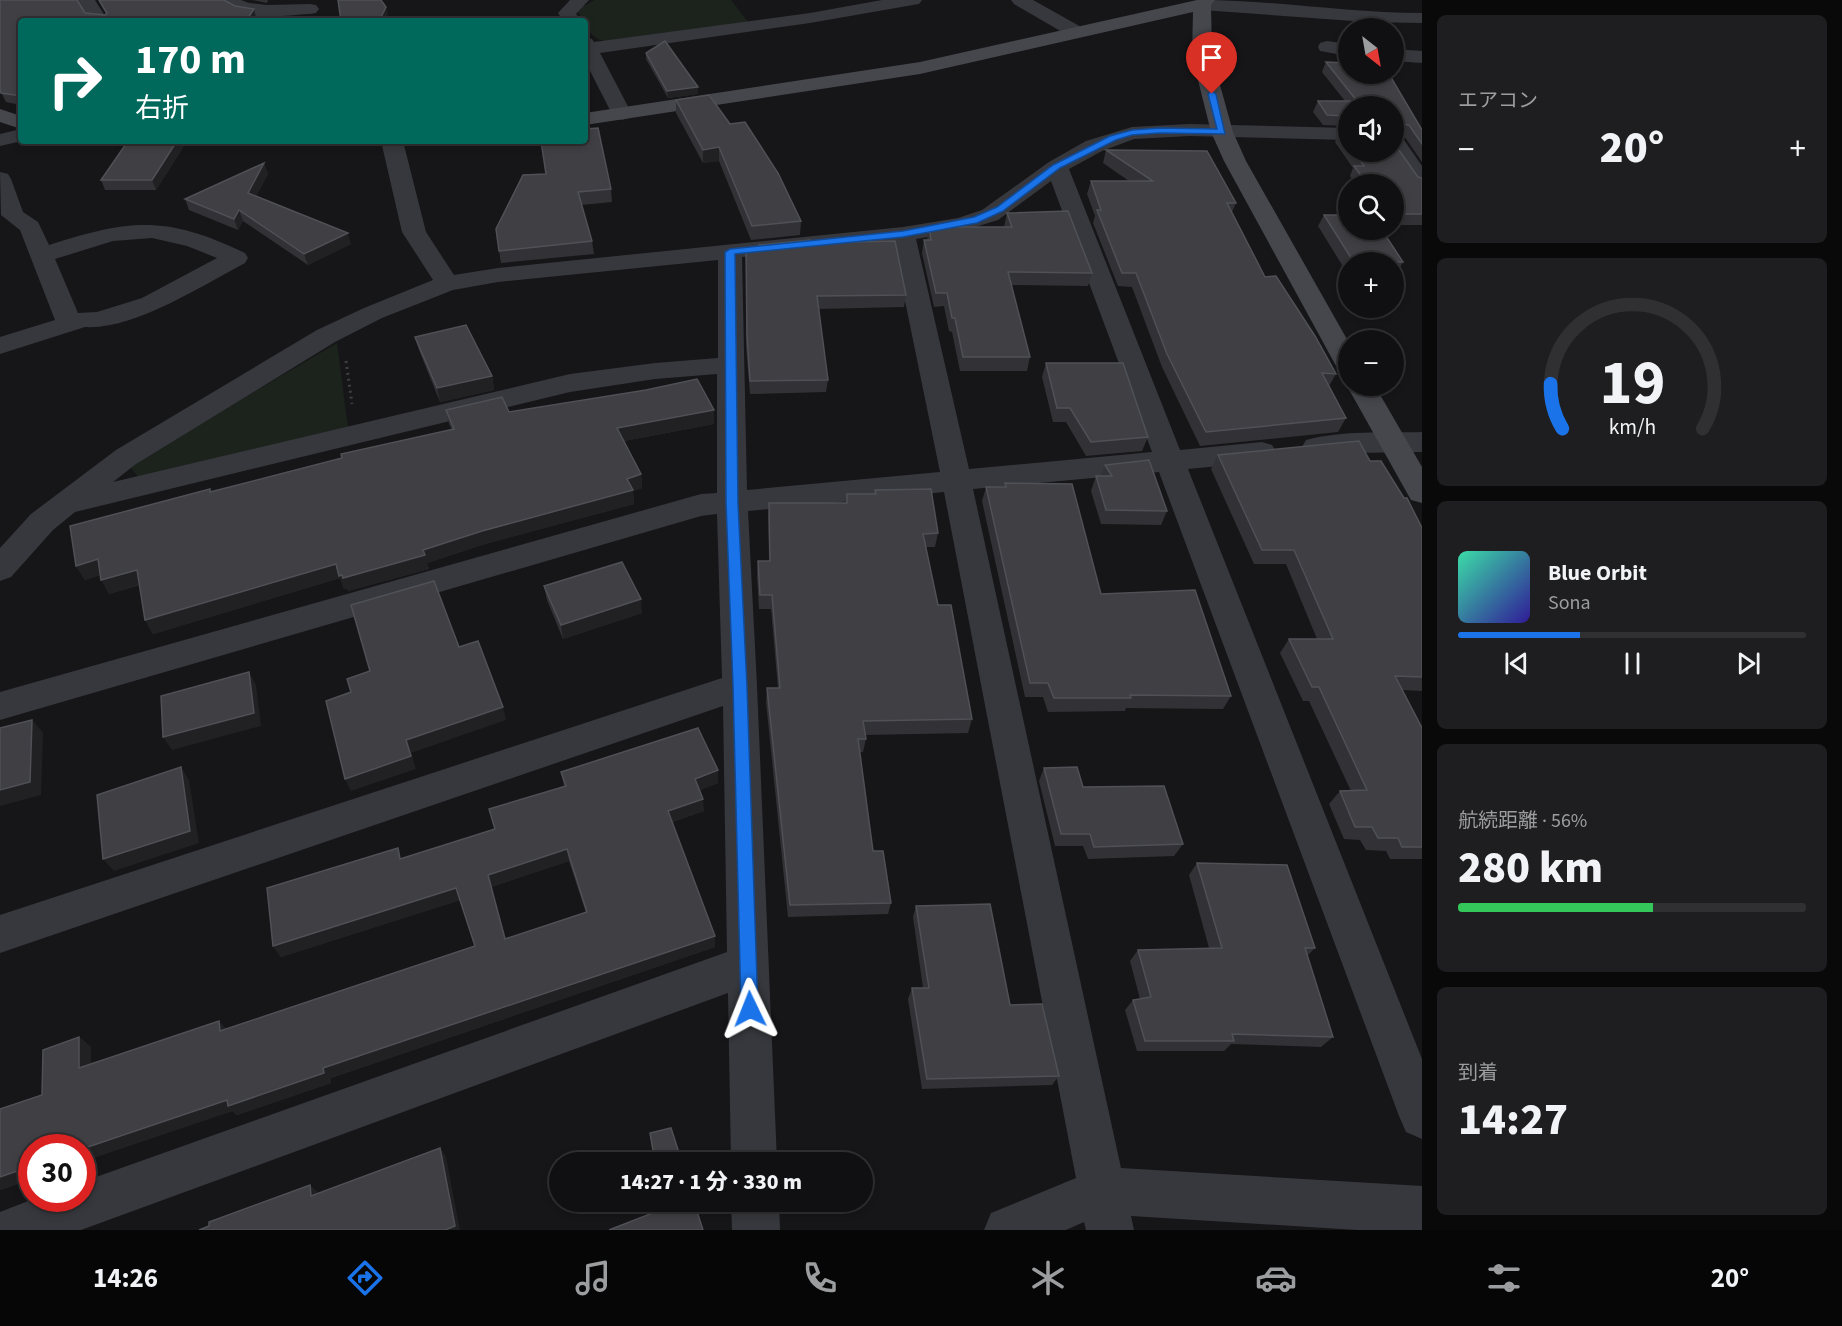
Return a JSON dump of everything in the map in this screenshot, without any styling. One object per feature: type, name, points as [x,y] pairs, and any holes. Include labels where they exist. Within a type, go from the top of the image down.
[{"type":"street","points":[[86,0],[97,18]]},
{"type":"street","points":[[230,0],[238,8],[253,10],[312,10]]},
{"type":"street","points":[[570,18],[567,13],[580,0]]},
{"type":"street","points":[[588,46],[810,18],[913,0]]},
{"type":"street","points":[[1020,0],[1076,32]]},
{"type":"street","points":[[1204,2],[1202,56],[1222,132],[1235,161],[1338,346]]},
{"type":"street","points":[[588,119],[920,68],[1204,2],[1371,18],[1422,18]]},
{"type":"street","points":[[1327,47],[1338,49]]},
{"type":"street","points":[[588,48],[622,114]]},
{"type":"street","points":[[1404,56],[1422,57]]},
{"type":"street","points":[[0,115],[18,122]]},
{"type":"street","points":[[0,569],[42,522],[62,505],[155,439],[341,329],[373,313],[447,283],[498,275],[903,234],[963,224],[990,215],[1057,166],[1094,146],[1132,133],[1160,130],[1338,135]]},
{"type":"street","points":[[0,140],[18,136]]},
{"type":"street","points":[[393,144],[414,232],[447,283]]},
{"type":"street","points":[[1404,146],[1422,181]]},
{"type":"street","points":[[1057,166],[1422,1116]]},
{"type":"street","points":[[0,179],[6,217],[30,227],[69,322]]},
{"type":"street","points":[[0,346],[41,334],[49,328],[69,322],[83,319],[99,320],[151,303],[236,258],[212,245],[156,232],[136,231],[121,232],[42,255]]},
{"type":"street","points":[[903,234],[957,482],[1106,1210]]},
{"type":"street","points":[[730,252],[732,503],[740,686],[754,1152]]},
{"type":"street","points":[[62,505],[570,383],[655,371],[730,365]]},
{"type":"street","points":[[1367,396],[1422,493]]},
{"type":"street","points":[[0,706],[701,505],[1352,443],[1422,442]]},
{"type":"street","points":[[0,934],[740,686]]},
{"type":"street","points":[[15,1230],[748,965]]},
{"type":"street","points":[[1008,1230],[1106,1210],[1422,1210]]},
{"type":"street","points":[[755,1212],[756,1230]]},
{"type":"path","points":[[341,329],[357,434]]},
{"type":"shaded area","points":[[595,0],[731,0],[748,22],[605,41],[595,37],[588,30],[588,18],[581,18],[578,12]]},
{"type":"shaded area","points":[[337,343],[348,428],[140,479],[130,467],[159,448]]},
{"type":"building","points":[[0,0],[77,0],[85,13],[105,15],[107,13],[99,0],[224,0],[235,6],[254,9],[248,18],[18,18],[18,96],[1,93]]},
{"type":"building","points":[[338,0],[381,0],[386,7],[380,18],[341,18]]},
{"type":"building","points":[[665,41],[698,87],[667,91],[646,53]]},
{"type":"building","points":[[1326,62],[1338,63],[1338,77]]},
{"type":"building","points":[[1343,84],[1395,84],[1402,96],[1353,96]]},
{"type":"building","points":[[709,95],[730,124],[745,122],[778,173],[801,221],[752,226],[719,147],[703,150],[676,100]]},
{"type":"building","points":[[1404,99],[1422,130],[1422,144],[1409,125],[1404,125]]},
{"type":"building","points":[[1318,101],[1338,101],[1338,116],[1327,115]]},
{"type":"building","points":[[598,128],[611,189],[578,192],[592,241],[499,251],[496,229],[523,175],[546,174],[541,144],[588,144],[588,129]]},
{"type":"building","points":[[126,144],[175,144],[152,180],[101,180]]},
{"type":"building","points":[[1106,150],[1207,151],[1236,203],[1227,203],[1265,277],[1276,276],[1315,336],[1336,374],[1322,373],[1346,418],[1206,432],[1167,354],[1136,273],[1122,273],[1097,210],[1101,210],[1091,181],[1153,181]]},
{"type":"building","points":[[1404,157],[1418,177],[1422,178],[1422,214],[1404,214],[1404,174],[1360,174],[1354,166],[1364,166],[1361,162],[1404,162]]},
{"type":"building","points":[[264,163],[248,193],[348,233],[304,254],[239,210],[234,219],[185,199]]},
{"type":"building","points":[[1068,211],[1092,273],[1008,272],[1030,357],[963,357],[947,293],[936,293],[924,240],[931,240],[929,227],[1012,227],[1007,213]]},
{"type":"building","points":[[1324,215],[1338,215],[1338,237]]},
{"type":"building","points":[[810,240],[811,243],[895,241],[906,295],[817,296],[828,380],[750,381],[746,251],[761,250],[759,245]]},
{"type":"building","points":[[1340,240],[1389,240],[1396,252],[1347,252]]},
{"type":"building","points":[[466,325],[492,376],[437,388],[415,337]]},
{"type":"building","points":[[1046,363],[1123,363],[1148,437],[1091,442],[1070,408],[1057,408]]},
{"type":"building","points":[[697,379],[714,410],[617,428],[641,474],[627,479],[633,490],[482,531],[423,550],[425,555],[343,578],[342,575],[339,576],[336,564],[145,620],[137,570],[101,580],[98,559],[76,566],[70,526],[210,489],[210,492],[342,458],[341,454],[454,429],[446,410],[502,397],[509,412],[646,390]]},
{"type":"building","points":[[1359,441],[1370,461],[1381,461],[1404,498],[1407,498],[1422,528],[1422,677],[1395,676],[1422,728],[1422,847],[1402,847],[1398,838],[1378,838],[1372,827],[1355,827],[1340,791],[1367,790],[1319,687],[1312,687],[1289,639],[1333,639],[1294,550],[1262,550],[1218,455]]},
{"type":"building","points":[[1149,460],[1167,511],[1106,510],[1096,476],[1112,476],[1105,465]]},
{"type":"building","points":[[1005,483],[1072,484],[1101,594],[1195,590],[1231,696],[1130,695],[1131,698],[1054,698],[1048,683],[1030,683],[986,487],[1006,487]]},
{"type":"building","points":[[931,489],[938,533],[923,534],[938,605],[951,605],[972,719],[863,721],[866,739],[858,739],[873,851],[883,851],[891,903],[790,905],[767,688],[780,688],[772,595],[760,595],[758,561],[770,561],[769,503],[847,503],[847,494],[876,494],[875,490]]},
{"type":"building","points":[[622,562],[641,599],[561,625],[544,586]]},
{"type":"building","points":[[434,581],[459,647],[478,641],[503,707],[406,740],[411,756],[345,779],[326,701],[351,692],[347,679],[370,671],[351,605]]},
{"type":"building","points":[[249,672],[254,713],[163,737],[161,696]]},
{"type":"building","points":[[32,720],[30,782],[0,790],[0,728]]},
{"type":"building","points":[[698,728],[718,770],[695,779],[703,799],[668,811],[715,936],[323,1068],[324,1073],[228,1106],[227,1100],[96,1144],[96,1134],[18,1134],[18,1171],[0,1177],[0,1109],[42,1095],[43,1050],[79,1037],[79,1068],[219,1021],[220,1031],[475,946],[456,888],[273,946],[267,888],[398,848],[400,859],[495,829],[489,809],[566,786],[561,772]],"holes":[[[567,849],[587,912],[505,939],[488,875]]]},
{"type":"building","points":[[181,767],[190,831],[103,859],[97,795]]},
{"type":"building","points":[[1077,767],[1083,787],[1164,786],[1183,844],[1094,847],[1090,834],[1061,834],[1044,768]]},
{"type":"building","points":[[1197,863],[1287,865],[1315,948],[1305,948],[1333,1037],[1232,1034],[1234,1041],[1145,1041],[1133,1000],[1151,997],[1138,950],[1222,948]]},
{"type":"building","points":[[990,904],[1010,1005],[1042,1004],[1059,1076],[927,1079],[912,988],[929,988],[916,906]]},
{"type":"building","points":[[671,1128],[679,1152],[653,1152],[650,1133]]},
{"type":"building","points":[[440,1148],[455,1226],[445,1230],[199,1230],[209,1226],[209,1222],[310,1185],[311,1196]]},
{"type":"building","points":[[655,1212],[697,1212],[703,1230],[609,1230]]},
{"type":"route","points":[[750,1009],[732,503],[730,252],[903,234],[977,220],[1000,209],[1057,166],[1113,138],[1160,130],[1222,132],[1212,94]]}]
